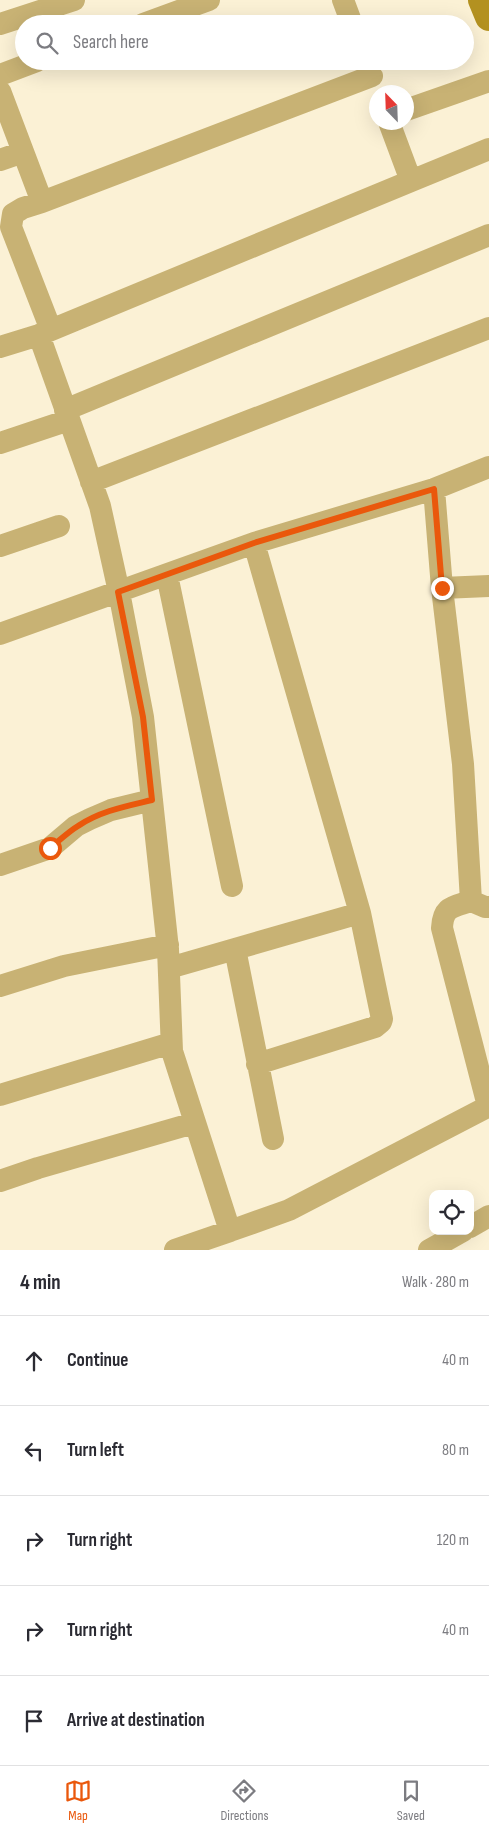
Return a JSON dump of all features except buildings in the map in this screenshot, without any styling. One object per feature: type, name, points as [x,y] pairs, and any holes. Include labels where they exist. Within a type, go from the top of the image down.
[{"type":"main road","points":[[482,0],[489,17]]},
{"type":"street","points":[[28,15],[74,0]]},
{"type":"street","points":[[168,15],[209,0]]},
{"type":"street","points":[[343,0],[349,15]]},
{"type":"street","points":[[0,24],[15,19]]},
{"type":"street","points":[[0,75],[15,69]]},
{"type":"street","points":[[230,1231],[172,1051],[168,945],[143,717],[100,506],[67,415],[45,333],[11,227],[13,214],[24,208],[372,77]]},
{"type":"street","points":[[414,107],[489,81]]},
{"type":"street","points":[[0,91],[42,202]]},
{"type":"street","points":[[393,130],[411,180]]},
{"type":"street","points":[[0,347],[45,333],[489,149]]},
{"type":"street","points":[[0,160],[23,152]]},
{"type":"street","points":[[0,443],[489,235]]},
{"type":"street","points":[[91,482],[489,328]]},
{"type":"street","points":[[0,634],[254,543],[434,489],[489,467]]},
{"type":"street","points":[[175,1250],[289,1210],[488,1106],[442,928],[443,918],[447,910],[452,907],[480,904],[442,588],[434,489]]},
{"type":"street","points":[[0,546],[59,526]]},
{"type":"street","points":[[254,543],[360,913],[381,1022],[375,1027],[257,1064]]},
{"type":"street","points":[[167,575],[232,886]]},
{"type":"street","points":[[442,588],[489,586]]},
{"type":"street","points":[[0,865],[50,848],[76,826],[111,810],[152,800]]},
{"type":"street","points":[[169,968],[360,913]]},
{"type":"street","points":[[0,986],[64,966],[168,945]]},
{"type":"street","points":[[236,949],[273,1139]]},
{"type":"street","points":[[0,1095],[171,1043]]},
{"type":"street","points":[[0,1181],[194,1122]]},
{"type":"street","points":[[474,1225],[489,1216]]},
{"type":"street","points":[[429,1250],[455,1235]]},
{"type":"route","points":[[50,848],[76,826],[90,819],[111,810],[152,800],[143,717],[118,592],[254,543],[434,489],[442,588]]}]
